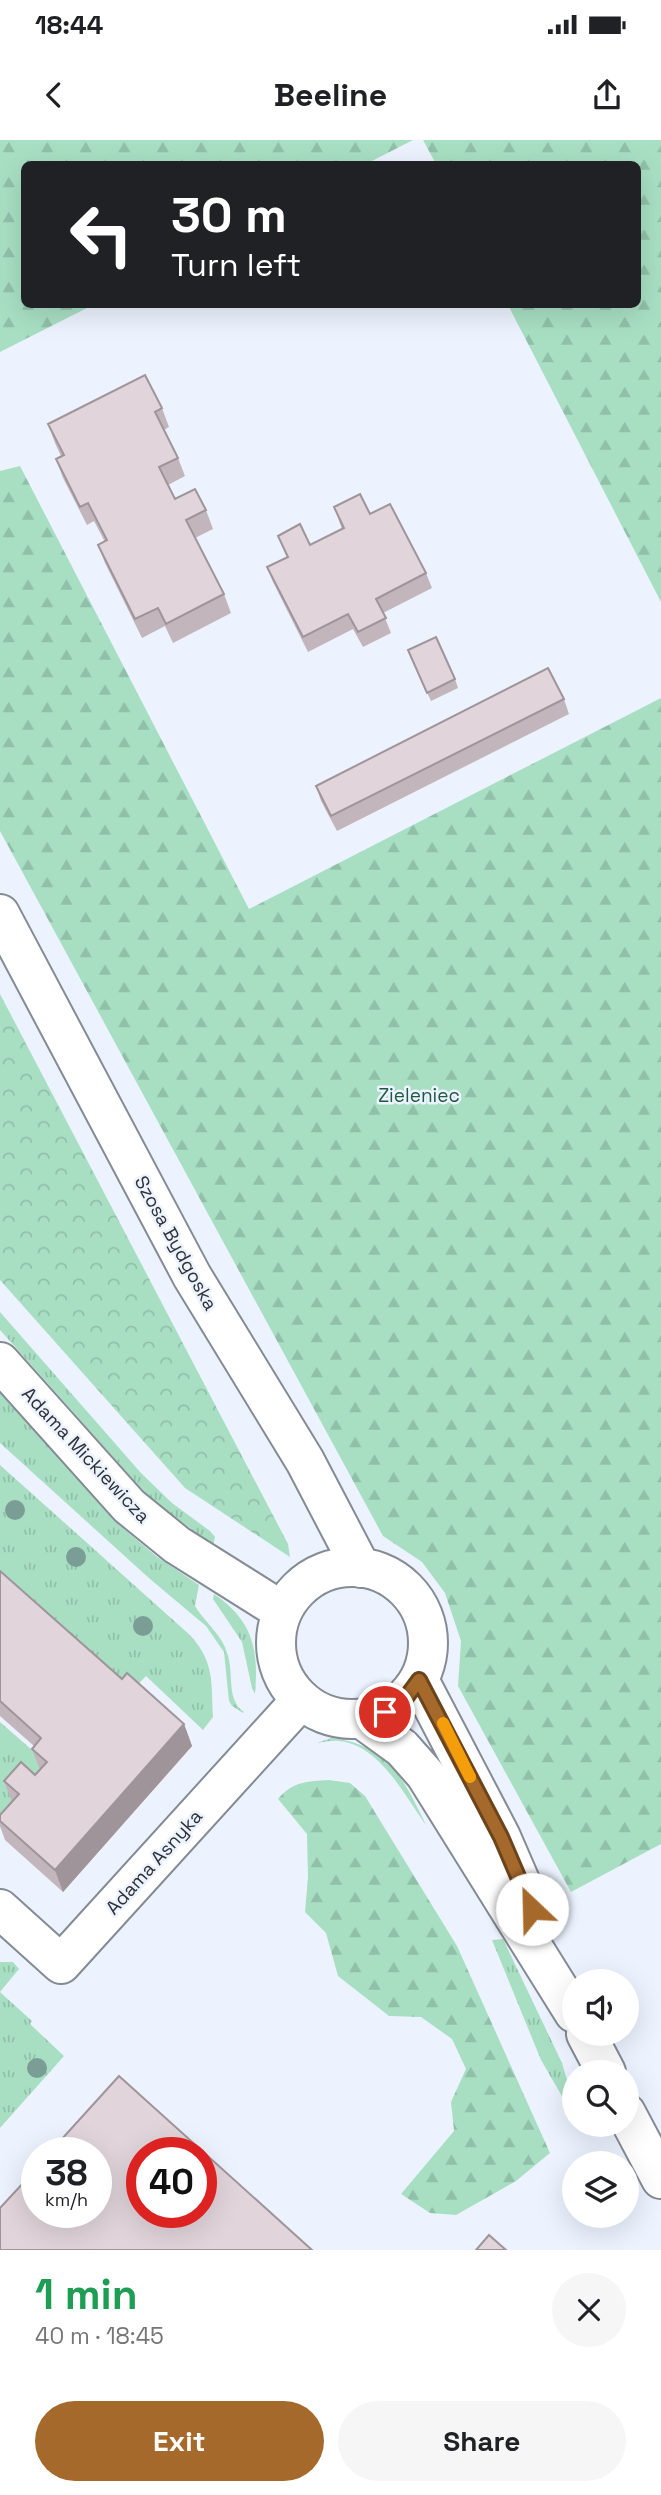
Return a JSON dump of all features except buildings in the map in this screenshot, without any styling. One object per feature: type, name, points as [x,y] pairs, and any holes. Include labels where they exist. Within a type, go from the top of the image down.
[{"type":"street","name":"Szosa Bydgoska","points":[[0,914],[192,1276],[305,1461],[361,1568]]},
{"type":"street","name":"Adama Mickiewicza","points":[[0,1362],[129,1506],[177,1545],[282,1611]]},
{"type":"street","points":[[351,1566],[361,1568],[373,1569],[394,1579],[411,1593],[423,1613],[428,1636],[427,1658],[419,1680],[405,1699],[385,1712],[362,1719],[341,1718],[319,1712],[301,1700],[286,1681],[277,1659],[276,1634],[282,1611],[308,1580],[328,1570],[351,1566]]},
{"type":"street","points":[[419,1680],[501,1837],[562,1978]]},
{"type":"street","name":"Adama Asnyka","points":[[0,1909],[61,1964],[301,1700]]},
{"type":"street","points":[[362,1719],[402,1748],[425,1774],[562,1994]]},
{"type":"street","points":[[639,2137],[661,2179]]},
{"type":"green space","points":[[0,140],[413,140],[372,161],[21,161],[21,308],[87,308],[0,352]]},
{"type":"green space","points":[[423,140],[661,140],[661,602],[510,308],[641,308],[641,161],[434,161]]},
{"type":"green space","name":"Zieleniec","points":[[20,466],[249,909],[661,698],[661,1844],[571,1892],[458,1686],[461,1641],[445,1593],[422,1562],[383,1536],[0,831],[0,471]]},
{"type":"green space","points":[[0,994],[288,1544],[290,1557],[185,1488],[0,1280]]},
{"type":"green space","points":[[0,1312],[141,1473],[172,1503],[210,1531],[215,1537],[213,1546],[147,1495],[0,1330]]},
{"type":"green space","points":[[0,1391],[117,1523],[156,1556],[199,1585],[195,1606],[226,1649],[233,1694],[243,1713],[229,1701],[224,1652],[206,1626],[0,1443]]},
{"type":"green space","points":[[0,1465],[199,1646],[208,1665],[212,1694],[213,1717],[203,1730],[146,1676],[128,1695],[0,1580]]},
{"type":"green space","points":[[214,1594],[237,1614],[250,1636],[256,1663],[255,1694],[242,1642],[213,1599]]},
{"type":"green space","points":[[0,1722],[47,1763],[18,1808],[0,1828]]},
{"type":"green space","points":[[331,1738],[367,1748],[392,1766],[410,1793],[426,1825],[400,1786],[379,1761],[354,1745],[336,1741],[317,1743]]},
{"type":"green space","points":[[329,1780],[350,1783],[365,1796],[457,1946],[550,2153],[516,2181],[456,2215],[430,2213],[401,2194],[454,2131],[451,2102],[466,2069],[452,2039],[421,2017],[389,2016],[338,1976],[326,1933],[305,1912],[308,1877],[307,1834],[278,1799],[283,1793],[300,1784]]},
{"type":"green space","points":[[503,1939],[562,2063],[562,2096],[541,2060],[492,1940]]},
{"type":"green space","points":[[0,1962],[13,1962],[19,1969],[0,1992]]},
{"type":"green space","points":[[0,1992],[32,2021],[30,2024],[64,2056],[0,2128]]},
{"type":"slow traffic","points":[[443,1723],[470,1777]]},
{"type":"route","points":[[385,1712],[405,1699],[419,1680],[501,1837],[532,1909]]}]
